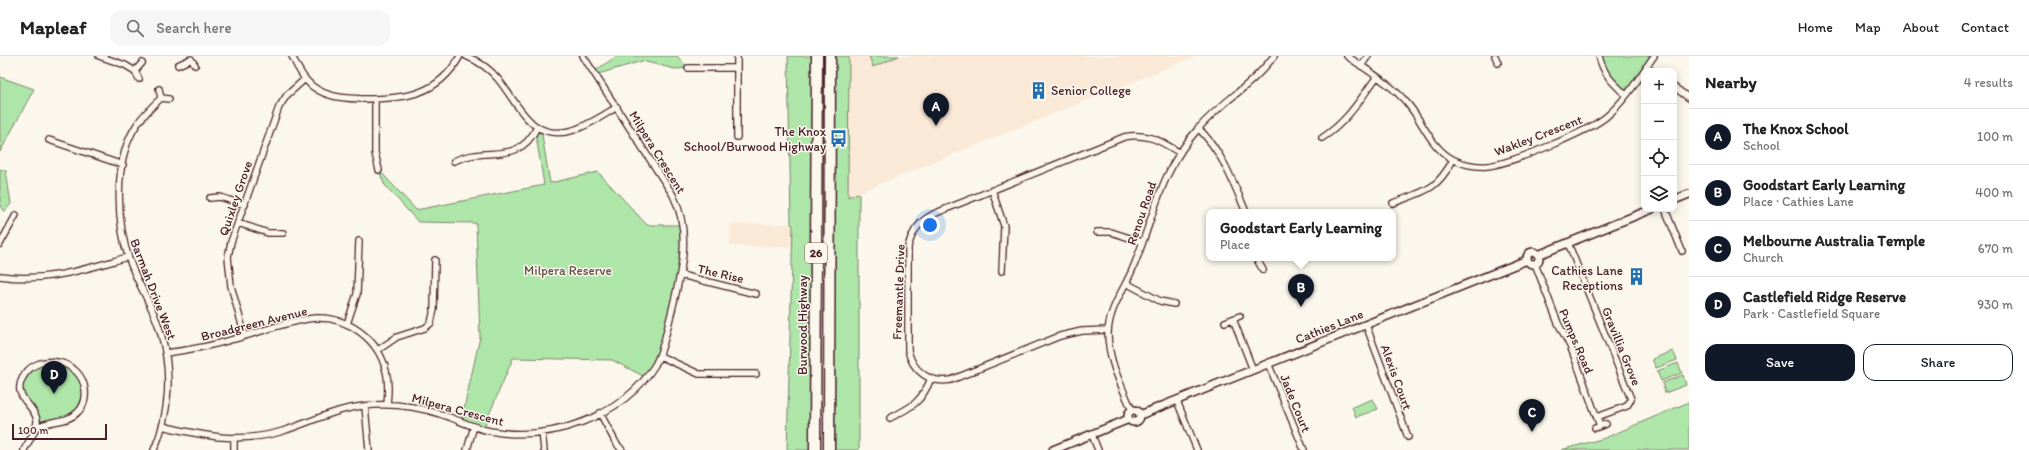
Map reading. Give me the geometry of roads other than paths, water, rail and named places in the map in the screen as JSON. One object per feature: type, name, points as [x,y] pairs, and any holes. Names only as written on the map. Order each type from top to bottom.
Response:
[{"type":"highway","name":"Burwood Highway","points":[[815,450],[817,56]]},
{"type":"highway","name":"Burwood Highway","points":[[829,450],[830,56]]},
{"type":"street","points":[[99,56],[125,65],[135,71],[139,79]]},
{"type":"street","points":[[292,56],[305,79],[316,89],[333,97],[375,99],[402,98],[428,89],[446,75],[460,56]]},
{"type":"street","points":[[466,56],[481,64],[493,73],[524,115],[537,127],[554,132],[571,131],[617,107]]},
{"type":"street","name":"Milpera Crescent","points":[[162,426],[208,437],[234,438],[276,433],[334,411],[387,404],[425,409],[474,426],[500,432],[542,432],[575,424],[600,413],[620,401],[638,386],[660,356],[681,275],[684,240],[678,204],[583,56]]},
{"type":"street","points":[[736,137],[737,56]]},
{"type":"street","name":"Renou Road","points":[[1132,410],[1111,357],[1108,330],[1114,305],[1134,267],[1162,186],[1180,153],[1198,128],[1221,106],[1254,80],[1274,56]]},
{"type":"street","name":"Wakley Crescent","points":[[1347,56],[1402,97],[1432,142],[1443,153],[1453,160],[1480,166],[1507,161],[1596,124],[1614,109],[1626,95],[1654,56]]},
{"type":"street","points":[[1361,66],[1368,56]]},
{"type":"street","points":[[1495,56],[1498,63]]},
{"type":"street","points":[[1599,56],[1604,72],[1609,79],[1626,95]]},
{"type":"street","points":[[178,65],[193,58],[195,65]]},
{"type":"street","points":[[135,71],[142,64]]},
{"type":"street","points":[[688,68],[737,68]]},
{"type":"street","points":[[1322,138],[1341,125],[1376,78]]},
{"type":"street","name":"Quixley Grove","points":[[245,336],[230,286],[228,267],[230,248],[279,107],[287,95],[305,79]]},
{"type":"street","points":[[1677,88],[1689,98]]},
{"type":"street","points":[[158,89],[161,98],[170,100]]},
{"type":"street","name":"Barmah Drive West","points":[[154,450],[162,426],[168,387],[166,353],[157,320],[128,257],[120,212],[120,186],[122,165],[137,124],[161,98]]},
{"type":"street","points":[[375,99],[375,152],[379,170]]},
{"type":"street","points":[[454,161],[468,155],[518,150],[527,144],[537,127]]},
{"type":"street","points":[[1198,128],[1210,139],[1217,150],[1245,209]]},
{"type":"street","name":"Freemantle Drive","points":[[931,378],[916,368],[908,350],[910,241],[918,225],[929,216],[1128,136],[1143,135],[1156,138],[1180,153]]},
{"type":"street","points":[[49,140],[122,165]]},
{"type":"street","points":[[1393,203],[1434,186],[1442,178],[1453,160]]},
{"type":"street","points":[[992,190],[1004,226],[1002,271]]},
{"type":"street","points":[[1677,199],[1689,194]]},
{"type":"street","points":[[210,198],[220,197],[245,205]]},
{"type":"street","points":[[1538,255],[1538,260],[1535,264],[1531,264],[1527,260],[1530,253],[1535,253],[1538,255],[1645,212]]},
{"type":"street","points":[[1666,212],[1682,251]]},
{"type":"street","points":[[0,244],[16,215]]},
{"type":"street","points":[[238,223],[268,233],[283,233]]},
{"type":"street","points":[[1097,232],[1111,232],[1142,242]]},
{"type":"street","points":[[347,324],[357,294],[359,241]]},
{"type":"street","name":"Gravillia Grove","points":[[1568,243],[1631,399],[1627,406],[1597,417]]},
{"type":"street","points":[[0,276],[25,278],[53,277],[128,257]]},
{"type":"street","points":[[378,350],[397,338],[426,328],[431,322],[434,309],[435,260]]},
{"type":"street","name":"Cathies Lane","points":[[1140,415],[1527,260]]},
{"type":"street","points":[[1258,261],[1262,270]]},
{"type":"street","name":"Pumps Road","points":[[1535,264],[1558,323],[1574,355],[1600,426]]},
{"type":"street","name":"The Rise","points":[[681,275],[756,294]]},
{"type":"street","points":[[1126,283],[1160,301],[1174,304]]},
{"type":"street","points":[[1225,322],[1240,316]]},
{"type":"street","name":"Broadgreen Avenue","points":[[166,353],[202,348],[310,319],[330,319],[347,324],[363,333],[378,350],[384,364],[387,378],[387,404]]},
{"type":"street","points":[[1233,319],[1253,370]]},
{"type":"street","name":"Alexis Court","points":[[1366,324],[1408,437]]},
{"type":"street","points":[[890,418],[918,402],[924,394],[931,378],[951,380],[1066,334],[1082,331],[1108,330]]},
{"type":"street","points":[[660,356],[699,374],[756,374]]},
{"type":"street","points":[[24,450],[36,428],[43,423],[69,418],[78,413],[82,407],[86,398],[84,382],[79,373],[71,366],[61,363],[46,363],[32,367],[25,374],[20,386],[21,391],[23,400],[36,418],[36,428]]},
{"type":"street","name":"Jade Court","points":[[1268,363],[1304,450]]},
{"type":"street","points":[[1177,401],[1197,450]]},
{"type":"street","points":[[365,406],[369,450]]},
{"type":"street","points":[[1132,410],[1137,410],[1140,415],[1137,422],[1132,422],[1129,419],[1128,413],[1132,410]]},
{"type":"street","points":[[600,413],[616,443],[622,450]]},
{"type":"street","points":[[1053,450],[1129,419]]},
{"type":"street","points":[[467,450],[474,426]]},
{"type":"street","points":[[542,432],[544,450]]},
{"type":"street","points":[[1092,434],[1098,450]]},
{"type":"street","points":[[234,438],[234,450]]},
{"type":"place","name":"Senior College","points":[[1038,90]]},
{"type":"place","name":"The Knox School","points":[[936,126]]},
{"type":"place","name":"The Knox School/Burwood Highway","points":[[839,138]]},
{"type":"place","name":"Cathies Lane Receptions","points":[[1636,277]]},
{"type":"place","name":"Goodstart Early Learning","points":[[1301,307]]},
{"type":"place","name":"Castlefield Ridge Reserve","points":[[54,394]]},
{"type":"place","name":"Melbourne Australia Temple","points":[[1532,432]]},
{"type":"park label","name":"Milpera Reserve","points":[[568,270]]}]
